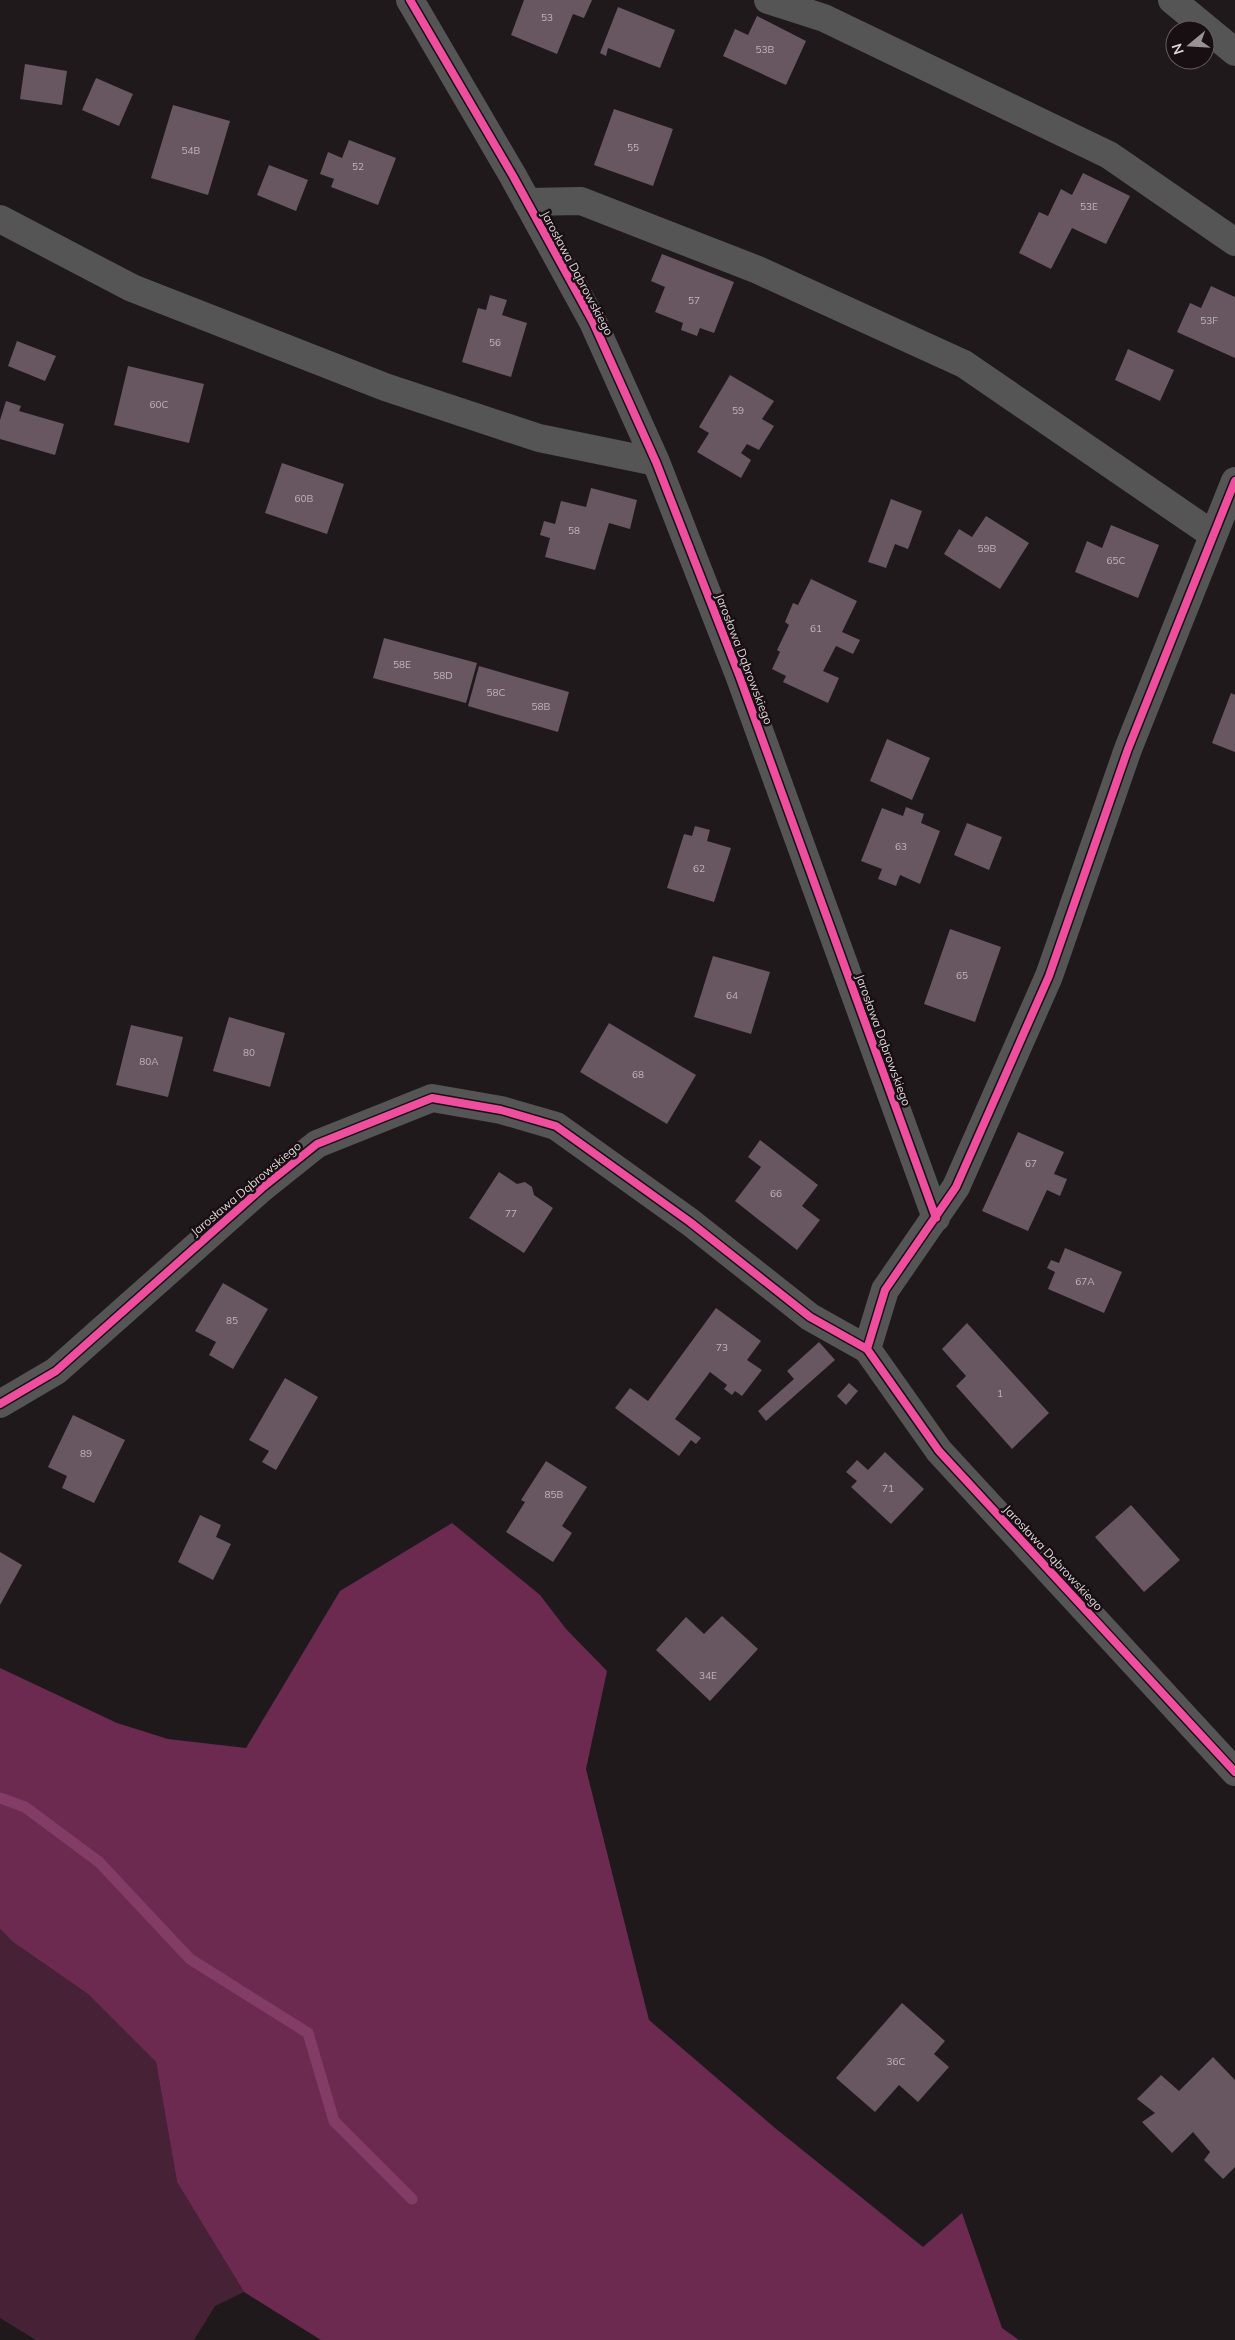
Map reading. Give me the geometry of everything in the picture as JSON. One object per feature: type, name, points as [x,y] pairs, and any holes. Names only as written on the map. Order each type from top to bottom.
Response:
[{"type":"street","name":"Jarosława Dąbrowskiego","points":[[410,0],[527,202],[593,322],[656,462],[739,675],[936,1218]]},
{"type":"street","points":[[768,0],[824,18],[1109,155],[1235,242]]},
{"type":"street","points":[[1172,0],[1235,52]]},
{"type":"street","points":[[527,202],[581,201],[758,270],[964,364],[1212,534]]},
{"type":"street","points":[[0,219],[132,288],[385,387],[539,438],[656,462]]},
{"type":"street","points":[[867,1349],[886,1290],[956,1187],[1049,976],[1128,749],[1212,534],[1235,481]]},
{"type":"street","name":"Jarosława Dąbrowskiego","points":[[0,1404],[56,1371],[262,1188],[317,1144],[432,1098],[501,1110],[556,1126],[690,1222],[810,1317],[867,1349],[939,1451],[1235,1772]]},
{"type":"shaded area","points":[[452,1523],[540,1595],[566,1629],[607,1671],[586,1769],[649,2020],[775,2128],[923,2247],[962,2213],[1002,2328],[1019,2340],[321,2340],[244,2292],[177,2182],[156,2062],[88,1994],[13,1942],[0,1929],[0,1668],[117,1723],[168,1739],[246,1748],[340,1591]]},
{"type":"shaded area","points":[[0,1929],[13,1942],[88,1994],[156,2062],[177,2182],[244,2292],[215,2306],[194,2340],[36,2340],[0,2318]]},
{"type":"building","points":[[524,0],[592,0],[584,18],[573,14],[557,54],[511,35]]},
{"type":"building","points":[[618,7],[675,30],[660,68],[608,48],[606,56],[600,53]]},
{"type":"building","points":[[757,16],[806,41],[786,85],[723,56],[735,29],[748,35]]},
{"type":"building","points":[[25,64],[67,71],[62,105],[20,99]]},
{"type":"building","points":[[96,78],[133,94],[119,126],[82,110]]},
{"type":"building","points":[[173,105],[230,121],[208,195],[151,178]]},
{"type":"building","points":[[614,109],[673,129],[653,186],[594,165]]},
{"type":"building","points":[[349,140],[396,158],[378,205],[331,187],[334,179],[320,174],[328,152],[342,158]]},
{"type":"building","points":[[269,165],[308,180],[296,211],[257,195]]},
{"type":"building","points":[[1083,173],[1130,196],[1106,244],[1072,228],[1051,269],[1019,253],[1039,212],[1048,216],[1061,189],[1072,195]]},
{"type":"building","points":[[662,254],[734,282],[714,333],[700,328],[697,336],[681,330],[683,323],[655,312],[665,287],[651,281]]},
{"type":"building","points":[[1211,286],[1235,297],[1235,358],[1177,332],[1190,303],[1201,308]]},
{"type":"building","points":[[490,295],[507,300],[502,315],[527,323],[511,377],[462,362],[478,308],[486,310]]},
{"type":"building","points":[[17,341],[56,356],[45,381],[8,366]]},
{"type":"building","points":[[1128,349],[1174,370],[1160,401],[1115,380]]},
{"type":"building","points":[[128,366],[204,384],[189,443],[114,425]]},
{"type":"building","points":[[730,375],[774,401],[762,419],[774,426],[759,450],[747,444],[741,453],[751,460],[741,478],[697,452],[709,433],[699,427]]},
{"type":"building","points":[[6,401],[21,406],[19,411],[64,424],[55,455],[0,439],[0,420]]},
{"type":"building","points":[[282,463],[344,484],[327,534],[265,513]]},
{"type":"building","points":[[591,488],[637,500],[630,529],[609,523],[595,570],[545,557],[550,538],[540,535],[544,521],[555,524],[561,501],[586,507]]},
{"type":"building","points":[[891,499],[922,511],[908,549],[895,544],[886,568],[868,562]]},
{"type":"building","points":[[986,516],[1029,543],[1000,589],[944,554],[959,529],[972,537]]},
{"type":"building","points":[[1111,525],[1159,545],[1138,598],[1075,572],[1087,541],[1102,548]]},
{"type":"building","points":[[811,579],[857,601],[842,632],[860,640],[853,654],[836,646],[823,671],[839,678],[828,703],[783,682],[786,676],[772,669],[780,652],[777,650],[789,625],[785,622],[793,603],[798,605]]},
{"type":"building","points":[[384,638],[477,663],[466,703],[373,678]]},
{"type":"building","points":[[479,666],[569,692],[558,732],[468,706]]},
{"type":"building","points":[[1231,693],[1235,695],[1235,752],[1212,743]]},
{"type":"building","points":[[887,739],[930,758],[912,800],[870,781]]},
{"type":"building","points":[[906,807],[924,814],[921,823],[940,831],[920,884],[900,875],[896,886],[878,879],[882,869],[861,861],[882,808],[903,816]]},
{"type":"building","points":[[967,823],[1002,837],[989,870],[954,855]]},
{"type":"building","points":[[695,826],[710,830],[707,841],[731,848],[714,902],[667,888],[684,834],[692,836]]},
{"type":"building","points":[[950,929],[1001,947],[975,1022],[924,1004]]},
{"type":"building","points":[[713,956],[770,972],[751,1034],[694,1017]]},
{"type":"building","points":[[229,1017],[285,1033],[270,1087],[213,1071]]},
{"type":"building","points":[[609,1023],[696,1075],[667,1124],[580,1072]]},
{"type":"building","points":[[131,1025],[183,1037],[168,1097],[116,1085]]},
{"type":"building","points":[[1018,1132],[1064,1152],[1054,1174],[1067,1179],[1060,1196],[1047,1190],[1028,1231],[982,1211]]},
{"type":"building","points":[[760,1140],[818,1185],[802,1206],[820,1220],[797,1250],[735,1201],[761,1167],[748,1157]]},
{"type":"building","points":[[499,1172],[517,1184],[525,1182],[532,1187],[534,1195],[553,1208],[524,1253],[469,1218]]},
{"type":"building","points":[[1065,1248],[1122,1272],[1104,1313],[1048,1289],[1055,1272],[1047,1268],[1051,1260],[1059,1263]]},
{"type":"building","points":[[223,1283],[268,1309],[233,1369],[209,1355],[216,1342],[195,1331]]},
{"type":"building","points":[[716,1308],[761,1341],[747,1360],[762,1370],[742,1396],[735,1391],[732,1395],[724,1389],[727,1385],[710,1372],[675,1419],[701,1438],[696,1444],[691,1440],[679,1456],[615,1408],[630,1388],[648,1401]]},
{"type":"building","points":[[967,1323],[1049,1413],[1012,1449],[956,1386],[966,1376],[942,1349]]},
{"type":"building","points":[[819,1342],[835,1360],[766,1421],[758,1411],[794,1379],[787,1371]]},
{"type":"building","points":[[285,1378],[318,1397],[276,1470],[262,1462],[269,1451],[249,1440]]},
{"type":"building","points":[[849,1383],[858,1391],[846,1405],[837,1396]]},
{"type":"building","points":[[73,1415],[125,1440],[94,1503],[62,1488],[67,1476],[48,1467]]},
{"type":"building","points":[[885,1452],[924,1489],[891,1524],[851,1487],[857,1481],[846,1472],[857,1460],[868,1470]]},
{"type":"building","points":[[546,1461],[587,1487],[562,1526],[572,1533],[553,1562],[506,1532],[525,1502],[521,1500]]},
{"type":"building","points":[[1131,1505],[1180,1560],[1144,1592],[1095,1537]]},
{"type":"building","points":[[200,1515],[221,1525],[216,1537],[231,1544],[213,1580],[178,1562]]},
{"type":"building","points":[[0,1552],[22,1565],[0,1605]]},
{"type":"building","points":[[722,1616],[758,1649],[710,1701],[656,1650],[686,1617],[704,1634]]},
{"type":"building","points":[[902,2003],[945,2041],[934,2054],[949,2067],[918,2102],[899,2085],[875,2112],[836,2078]]},
{"type":"building","points":[[1213,2057],[1235,2080],[1235,2167],[1223,2179],[1204,2160],[1210,2152],[1193,2132],[1172,2153],[1142,2122],[1155,2113],[1137,2099],[1161,2075],[1179,2091]]},
{"type":"waterway","points":[[0,1798],[25,1807],[99,1862],[190,1959],[308,2033],[334,2121],[412,2199]]},
{"type":"cycle path","points":[[410,0],[513,176],[593,322],[656,462],[739,675],[936,1218]]},
{"type":"cycle path","points":[[867,1349],[885,1290],[956,1187],[1049,976],[1128,749],[1235,481]]},
{"type":"cycle path","points":[[0,1404],[56,1371],[262,1188],[317,1144],[432,1098],[501,1110],[556,1126],[690,1222],[810,1317],[867,1349],[939,1451],[1235,1772]]}]
